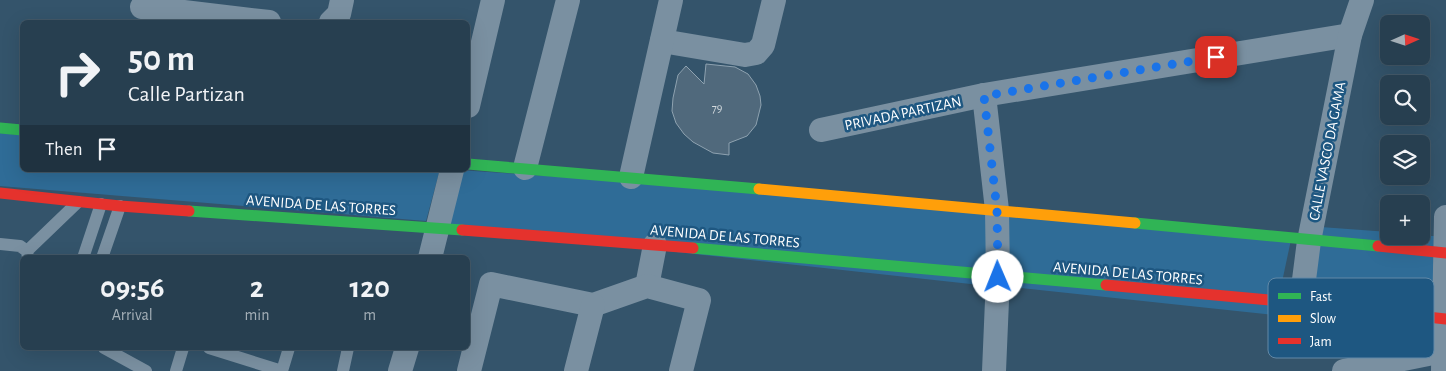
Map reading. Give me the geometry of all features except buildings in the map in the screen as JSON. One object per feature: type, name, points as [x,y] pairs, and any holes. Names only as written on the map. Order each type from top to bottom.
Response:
[{"type":"street","points":[[333,20],[339,14],[342,0]]},
{"type":"street","points":[[470,98],[493,0]]},
{"type":"street","points":[[525,168],[568,0]]},
{"type":"street","points":[[631,177],[671,0]]},
{"type":"street","points":[[662,41],[745,55],[756,53],[763,45],[774,0]]},
{"type":"street","name":"CALLE VASCO DA GAMA","points":[[1305,278],[1309,241],[1350,35],[1362,0]]},
{"type":"street","points":[[141,10],[248,20]]},
{"type":"street","name":"PRIVADA PARTIZAN","points":[[821,130],[984,96],[1350,35]]},
{"type":"street","points":[[984,96],[997,210],[998,277],[994,371]]},
{"type":"street","points":[[0,128],[20,130]]},
{"type":"street","points":[[470,164],[997,210],[1446,253]]},
{"type":"street","points":[[431,255],[452,172]]},
{"type":"street","name":"AVENIDA DE LAS TORRES","points":[[0,193],[120,206],[655,245],[1268,300]]},
{"type":"street","points":[[1344,371],[1443,361],[1446,217]]},
{"type":"street","points":[[647,286],[655,245]]},
{"type":"street","points":[[469,371],[491,284],[592,305],[647,286],[699,300],[681,371]]},
{"type":"street","points":[[576,371],[592,305]]},
{"type":"street","points":[[400,371],[405,350]]},
{"type":"lane","points":[[0,244],[20,246],[28,254],[78,202]]},
{"type":"lane","points":[[84,255],[101,204]]},
{"type":"lane","points":[[103,255],[120,206]]},
{"type":"lane","points":[[108,350],[146,371]]},
{"type":"lane","points":[[176,371],[182,350]]},
{"type":"lane","points":[[223,350],[237,352],[282,371],[288,350]]},
{"type":"lane","points":[[342,371],[347,350]]},
{"type":"shaded area","points":[[0,133],[20,135],[20,172],[439,173],[426,221],[0,186]]},
{"type":"shaded area","points":[[470,171],[989,206],[989,286],[446,227],[459,172]]},
{"type":"shaded area","points":[[1002,207],[1292,235],[1283,278],[1268,278],[1268,314],[1003,286]]},
{"type":"shaded area","points":[[1307,226],[1380,231],[1380,245],[1430,245],[1430,236],[1434,236],[1434,278],[1297,278]]},
{"type":"traffic: fast","points":[[0,128],[20,130]]},
{"type":"traffic: fast","points":[[470,164],[759,189]]},
{"type":"traffic: fast","points":[[189,211],[462,230]]},
{"type":"traffic: fast","points":[[1135,223],[1378,246]]},
{"type":"traffic: fast","points":[[693,248],[1106,285]]},
{"type":"traffic: slow","points":[[759,189],[1135,223]]},
{"type":"traffic: jam","points":[[0,193],[120,206],[189,211]]},
{"type":"traffic: jam","points":[[462,230],[693,248]]},
{"type":"traffic: jam","points":[[1378,246],[1446,253]]},
{"type":"traffic: jam","points":[[1106,285],[1268,300]]},
{"type":"traffic: jam","points":[[1434,318],[1446,319]]},
{"type":"route","points":[[998,277],[997,210],[984,96],[1216,57]]}]
